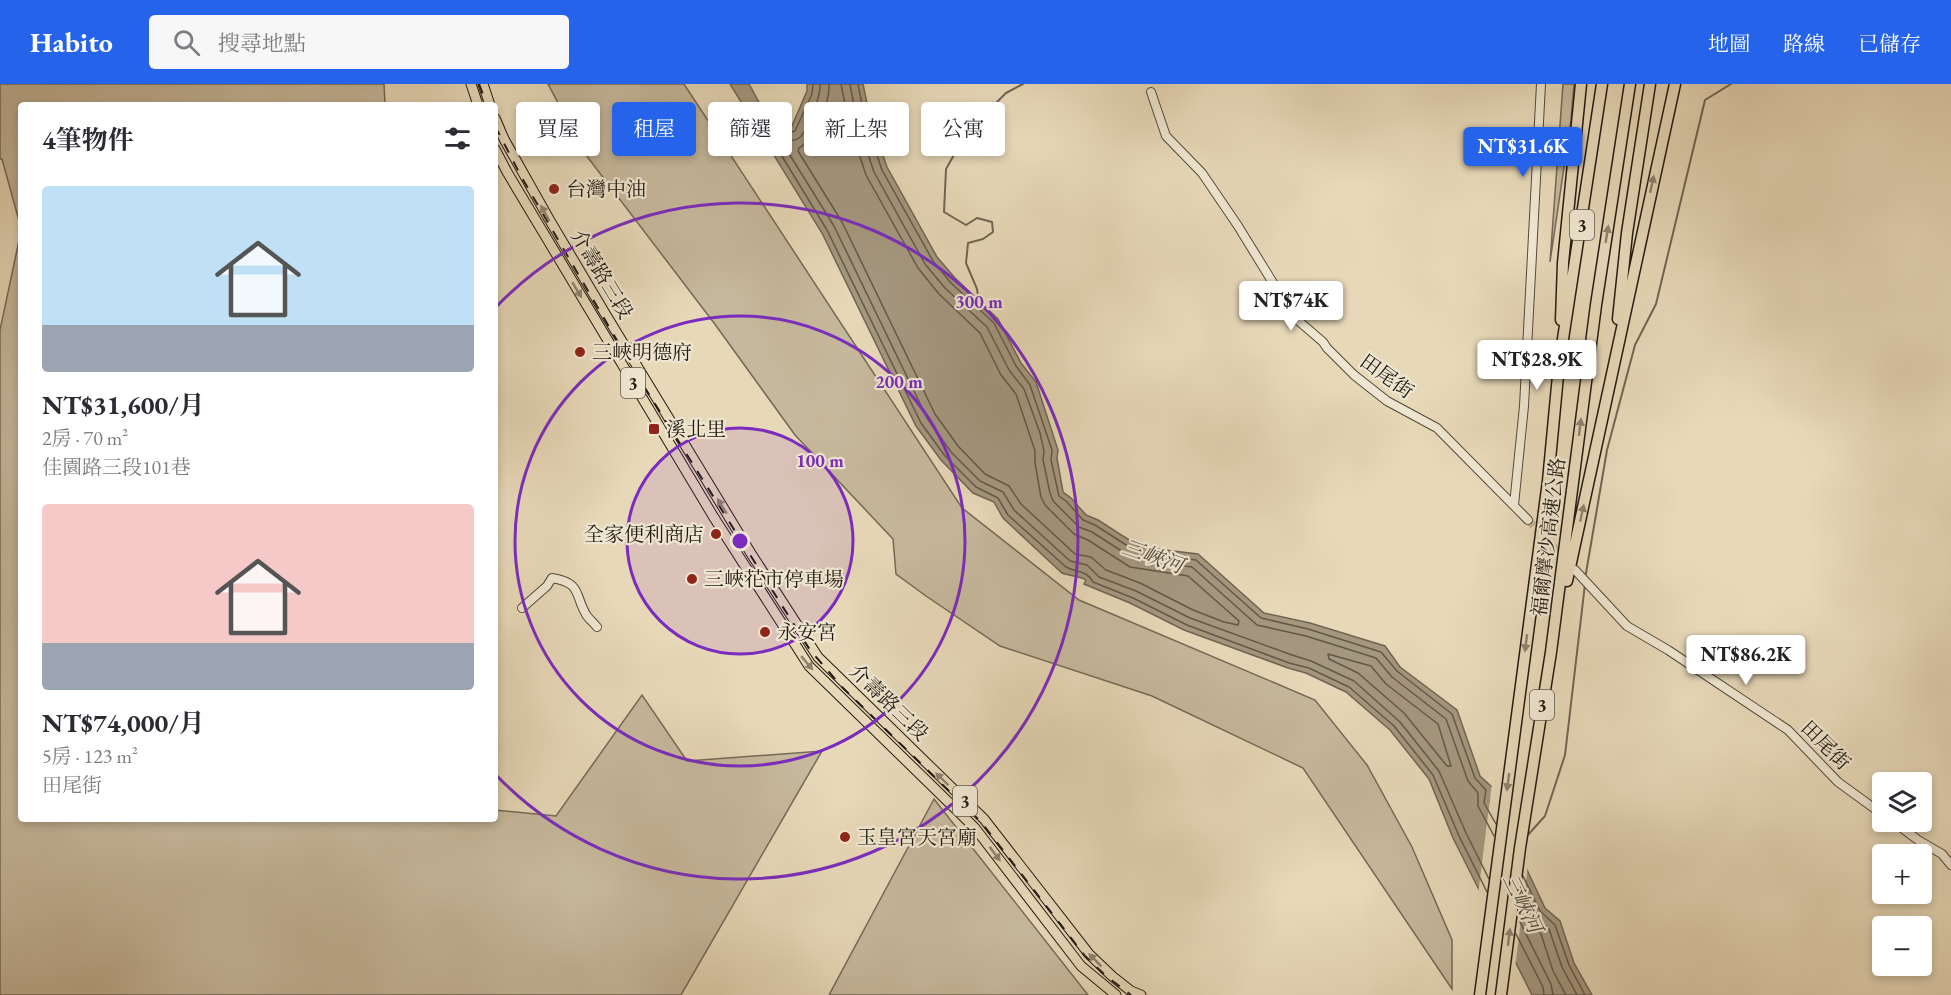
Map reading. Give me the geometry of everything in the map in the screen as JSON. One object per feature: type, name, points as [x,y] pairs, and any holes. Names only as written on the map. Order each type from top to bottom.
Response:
[{"type":"highway","points":[[1559,365],[1563,263],[1581,84]]},
{"type":"highway","name":"福爾摩沙高速公路","points":[[1480,995],[1548,481],[1559,365],[1602,84]]},
{"type":"highway","name":"福爾摩沙高速公路","points":[[1501,995],[1551,652],[1596,305],[1630,84]]},
{"type":"highway","points":[[1610,385],[1627,233],[1650,84]]},
{"type":"highway","points":[[1551,652],[1675,84]]},
{"type":"main road","points":[[471,84],[477,102]]},
{"type":"main road","points":[[483,84],[489,102]]},
{"type":"main road","name":"介壽路三段","points":[[498,125],[600,306],[752,555],[818,657],[984,819],[1089,954],[1126,988],[1141,995]]},
{"type":"main road","name":"介壽路三段","points":[[498,155],[713,516],[808,666],[975,828],[1081,966],[1116,995]]},
{"type":"street","points":[[1514,505],[1524,406],[1541,84]]},
{"type":"street","name":"田尾街","points":[[1151,92],[1166,136],[1202,173],[1294,316],[1354,375],[1387,401],[1437,428],[1528,520]]},
{"type":"street","name":"田尾街","points":[[1575,570],[1627,626],[1668,650],[1788,730],[1838,782],[1872,807]]},
{"type":"street","points":[[522,608],[547,586],[552,578],[561,580],[576,588],[587,615],[597,627]]},
{"type":"street","points":[[1907,832],[1942,854],[1951,865]]},
{"type":"shaded area","points":[[0,84],[384,84],[385,102],[18,102],[18,217],[2,159],[0,159]]},
{"type":"shaded area","points":[[548,84],[684,84],[696,102],[612,102],[612,156],[696,156],[696,102],[708,121],[708,156],[731,156],[962,508],[1079,600],[1315,700],[1367,765],[1412,847],[1452,940],[1452,989],[1303,768],[1152,696],[1000,646],[896,574],[893,539],[795,435],[714,323],[587,156],[600,156],[600,102],[558,102]]},
{"type":"shaded area","points":[[1563,84],[1574,84],[1571,120],[1550,262]]},
{"type":"shaded area","points":[[18,245],[18,822],[498,822],[498,810],[556,816],[642,695],[687,761],[822,751],[681,995],[0,995],[0,330]]},
{"type":"shaded area","points":[[934,799],[1088,995],[829,995]]},
{"type":"water","points":[[730,84],[749,84],[759,102],[741,102]]},
{"type":"water","name":"三峽河","points":[[807,84],[863,84],[867,102],[804,102],[804,156],[883,156],[887,167],[937,257],[955,278],[998,319],[1021,363],[1036,382],[1058,450],[1057,458],[1063,492],[1086,515],[1098,520],[1140,547],[1198,554],[1264,613],[1310,623],[1385,646],[1400,667],[1457,710],[1480,776],[1494,789],[1490,801],[1519,853],[1545,908],[1560,921],[1574,963],[1592,995],[1532,995],[1453,838],[1429,779],[1390,730],[1346,692],[1306,673],[1184,630],[1130,603],[1084,584],[1086,580],[1084,579],[1062,573],[1003,518],[994,502],[973,493],[941,460],[916,426],[822,233],[774,156],[792,156],[792,126],[807,91]]},
{"type":"pier","points":[[1492,783],[1497,789],[1493,800],[1528,865],[1515,968],[1478,895]]},
{"type":"waterway","points":[[979,303],[977,289],[966,263],[968,243],[983,239],[993,232],[992,222],[977,218],[966,225],[944,212],[946,169],[967,132],[1006,93],[1023,84]]},
{"type":"waterway","points":[[1585,579],[1607,450],[1635,345],[1656,304],[1705,100],[1731,84]]},
{"type":"waterway","points":[[1526,837],[1545,816],[1565,755],[1585,584]]},
{"type":"tunnel","points":[[1528,520],[1564,558]]},
{"type":"railway","points":[[479,84],[486,102]]},
{"type":"railway","points":[[498,132],[522,178],[643,385],[810,650],[842,687],[981,822],[1085,956],[1131,995]]},
{"type":"place","name":"台灣中油","points":[[554,189]]},
{"type":"place","name":"三峽明德府","points":[[580,352]]},
{"type":"place","name":"溪北里","points":[[654,429]]},
{"type":"place","name":"全家便利商店","points":[[716,534]]},
{"type":"place","name":"三峽花市停車場","points":[[692,579]]},
{"type":"place","name":"永安宮","points":[[765,632]]},
{"type":"place","name":"玉皇宮天宮廟","points":[[845,837]]}]
